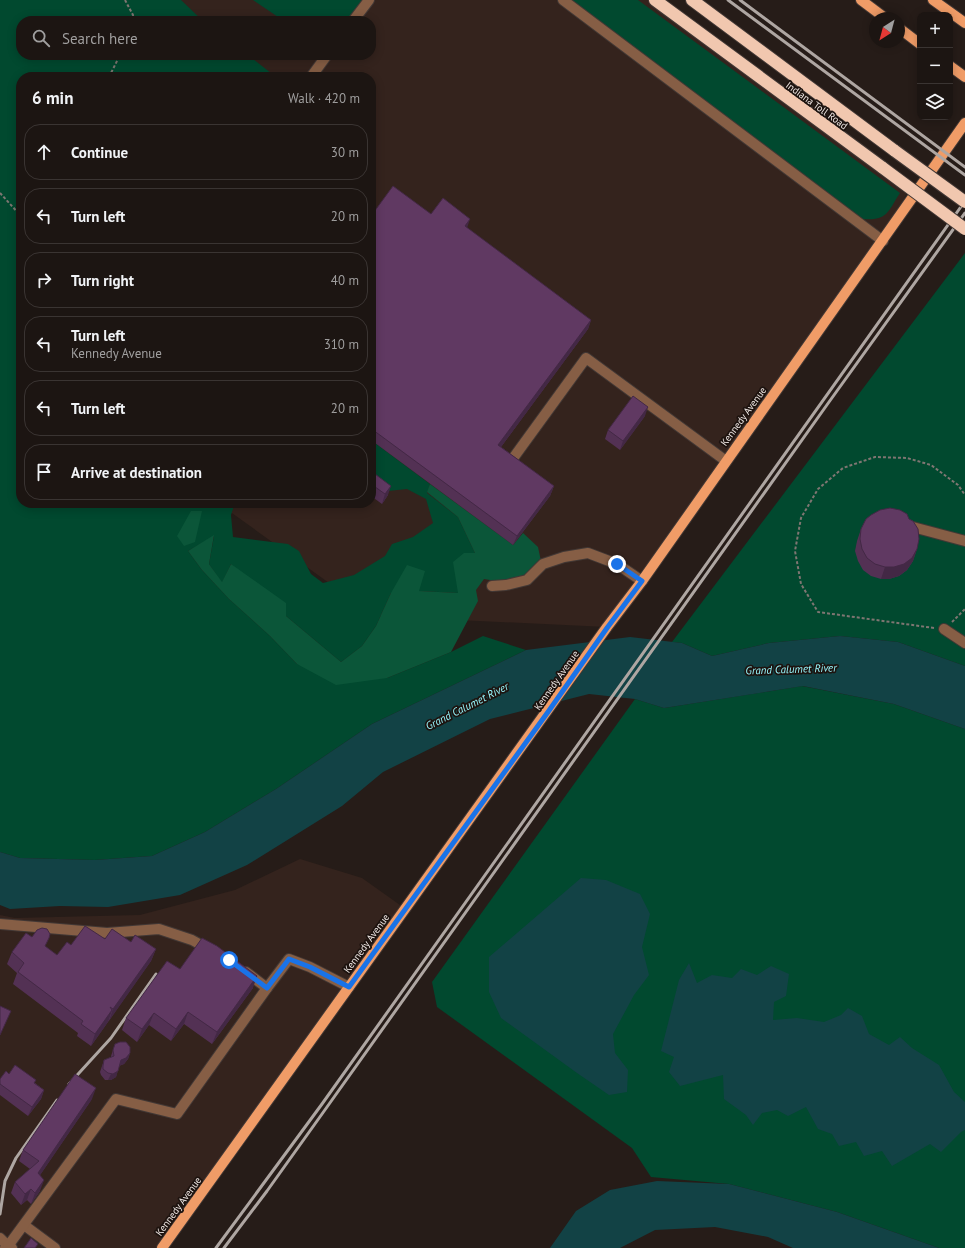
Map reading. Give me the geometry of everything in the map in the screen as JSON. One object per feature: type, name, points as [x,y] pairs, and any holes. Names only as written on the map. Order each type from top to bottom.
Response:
[{"type":"highway","name":"Indiana Toll Road","points":[[655,0],[965,229]]},
{"type":"highway","name":"Indiana Toll Road","points":[[692,0],[965,202]]},
{"type":"main road","points":[[861,0],[877,12]]},
{"type":"main road","points":[[933,0],[965,23]]},
{"type":"main road","points":[[905,33],[917,42]]},
{"type":"main road","points":[[953,68],[965,77]]},
{"type":"main road","name":"Kennedy Avenue","points":[[162,1248],[642,581],[965,123]]},
{"type":"lane","points":[[357,16],[369,0]]},
{"type":"lane","points":[[563,0],[883,241]]},
{"type":"lane","points":[[314,72],[323,60]]},
{"type":"lane","points":[[514,457],[586,358],[726,461]]},
{"type":"lane","points":[[909,526],[965,540]]},
{"type":"lane","points":[[492,586],[506,585],[527,580],[543,564],[564,557],[588,553],[617,564],[642,581]]},
{"type":"lane","points":[[944,629],[965,643]]},
{"type":"lane","points":[[0,924],[107,932],[158,929],[192,940],[217,954]]},
{"type":"lane","points":[[0,1238],[8,1247],[116,1100],[177,1114],[289,959],[310,967],[349,987]]},
{"type":"lane","points":[[236,965],[267,988]]},
{"type":"lane","points":[[24,1225],[55,1248]]},
{"type":"path","points":[[125,0],[133,16]]},
{"type":"path","points":[[112,72],[118,60]]},
{"type":"path","points":[[0,193],[16,211]]},
{"type":"path","points":[[965,495],[958,485],[931,465],[908,458],[875,457],[843,468],[818,489],[801,518],[795,551],[801,584],[818,612],[944,629],[965,609]]},
{"type":"shaded area","points":[[80,0],[257,0],[281,16],[68,16]]},
{"type":"shaded area","points":[[346,0],[655,0],[908,191],[883,241],[607,627],[375,616],[225,508],[376,508],[376,72],[27,72],[36,60],[376,60],[376,16],[334,16]]},
{"type":"shaded area","points":[[300,859],[362,878],[407,910],[163,1248],[0,1248],[0,915],[15,918],[140,915],[235,890]]},
{"type":"green space","points":[[0,0],[181,0],[198,16],[16,16],[16,60],[254,60],[270,72],[16,72],[16,508],[233,508],[231,515],[233,537],[288,544],[299,551],[311,574],[323,583],[354,575],[385,556],[392,544],[413,537],[433,523],[426,499],[407,489],[388,491],[376,481],[376,444],[430,484],[427,493],[458,517],[475,553],[458,593],[419,591],[391,593],[376,626],[362,646],[341,662],[286,616],[231,564],[222,583],[209,564],[214,536],[188,551],[202,570],[229,599],[270,636],[297,664],[387,678],[451,652],[483,636],[526,650],[372,724],[276,789],[205,832],[152,856],[95,860],[20,858],[0,852]]},
{"type":"green space","points":[[253,0],[362,0],[351,16],[277,16]]},
{"type":"green space","points":[[568,0],[638,0],[900,193],[890,210],[878,218],[863,219]]},
{"type":"green space","points":[[965,253],[965,666],[898,642],[840,636],[769,643],[712,656],[682,643],[672,642]]},
{"type":"green space","points":[[430,484],[513,545],[523,533],[538,547],[542,566],[530,578],[508,583],[484,579],[476,590],[478,601],[451,652],[387,678],[336,685],[297,664],[270,636],[229,599],[202,570],[188,551],[214,535],[209,564],[222,582],[231,564],[286,603],[286,616],[341,662],[362,646],[376,626],[391,593],[407,565],[425,571],[419,591],[458,593],[453,562],[464,553],[475,553],[458,517],[427,492]]},
{"type":"green space","points":[[191,511],[202,511],[195,542],[184,546],[177,536]]},
{"type":"green space","points":[[802,686],[894,704],[965,729],[965,1248],[939,1248],[837,1212],[729,1184],[651,1177],[632,1148],[437,1007],[432,982],[635,699],[664,708]]},
{"type":"water","name":"Grand Calumet River","points":[[840,636],[898,642],[965,666],[965,729],[894,704],[803,686],[664,708],[635,699],[589,694],[490,719],[383,772],[342,806],[247,865],[180,895],[108,907],[60,906],[10,909],[0,905],[0,852],[20,858],[95,860],[152,856],[205,832],[276,789],[372,724],[526,650],[630,637],[682,643],[712,656],[769,643]]},
{"type":"water","points":[[581,878],[606,880],[640,894],[650,914],[642,947],[649,975],[634,995],[613,1034],[615,1053],[628,1070],[627,1092],[609,1095],[501,1018],[489,992],[489,957]]},
{"type":"water","points":[[689,963],[697,983],[712,975],[732,978],[741,969],[757,975],[771,966],[789,974],[786,996],[774,1002],[773,1020],[797,1018],[824,1022],[841,1015],[848,1008],[862,1016],[869,1034],[889,1045],[900,1037],[912,1048],[939,1065],[954,1092],[965,1102],[965,1130],[961,1132],[941,1152],[930,1144],[892,1166],[882,1151],[864,1156],[856,1142],[839,1146],[832,1134],[818,1129],[806,1107],[788,1116],[777,1110],[762,1113],[753,1125],[746,1115],[724,1099],[723,1075],[680,1086],[669,1072],[674,1057],[661,1051],[679,980]]},
{"type":"water","points":[[657,1181],[729,1184],[837,1212],[939,1248],[793,1248],[768,1237],[715,1227],[655,1230],[620,1248],[550,1248],[576,1211],[610,1190]]},
{"type":"building","points":[[393,186],[431,214],[443,198],[470,219],[465,226],[591,320],[498,445],[554,486],[517,536],[376,432],[376,209]]},
{"type":"building","points":[[633,396],[648,407],[623,441],[608,430]]},
{"type":"building","points":[[376,475],[391,486],[385,494],[376,488]]},
{"type":"building","points":[[890,508],[900,510],[907,514],[909,519],[913,521],[918,529],[919,539],[917,549],[912,558],[904,564],[894,567],[885,567],[875,564],[867,558],[862,549],[860,539],[861,529],[866,519],[880,510]]},
{"type":"building","points":[[85,926],[105,939],[112,929],[131,942],[135,935],[156,949],[113,1009],[110,1007],[112,1010],[95,1034],[81,1024],[83,1021],[18,972],[24,963],[12,952],[26,933],[32,937],[37,930],[42,928],[47,929],[50,934],[45,946],[57,955],[67,942],[71,945]]},
{"type":"building","points":[[202,938],[217,946],[257,976],[217,1032],[188,1012],[176,1029],[154,1013],[142,1029],[126,1018],[167,961],[180,969]]},
{"type":"building","points":[[0,1006],[11,1011],[0,1035]]},
{"type":"building","points":[[126,1042],[130,1047],[130,1053],[126,1058],[121,1060],[118,1071],[113,1074],[108,1073],[103,1069],[104,1060],[114,1056],[113,1050],[115,1044]]},
{"type":"building","points":[[15,1065],[36,1080],[34,1083],[44,1090],[32,1107],[0,1084],[0,1079],[6,1071],[9,1074]]},
{"type":"building","points":[[75,1074],[96,1088],[38,1173],[44,1180],[35,1193],[31,1189],[25,1194],[15,1182],[39,1161],[23,1150]]},
{"type":"building","points":[[31,1238],[38,1244],[35,1248],[24,1248]]},
{"type":"railway","points":[[728,0],[965,175]]},
{"type":"railway","points":[[740,0],[965,167]]},
{"type":"railway","points":[[216,1248],[322,1104],[965,201]]},
{"type":"railway","points":[[224,1248],[267,1191],[965,213]]},
{"type":"railway","points":[[69,1084],[111,1038],[156,974]]},
{"type":"railway","points":[[0,1214],[5,1181],[16,1158],[57,1100]]},
{"type":"route","points":[[229,960],[267,988],[289,959],[310,967],[349,987],[642,581],[617,564]]}]
